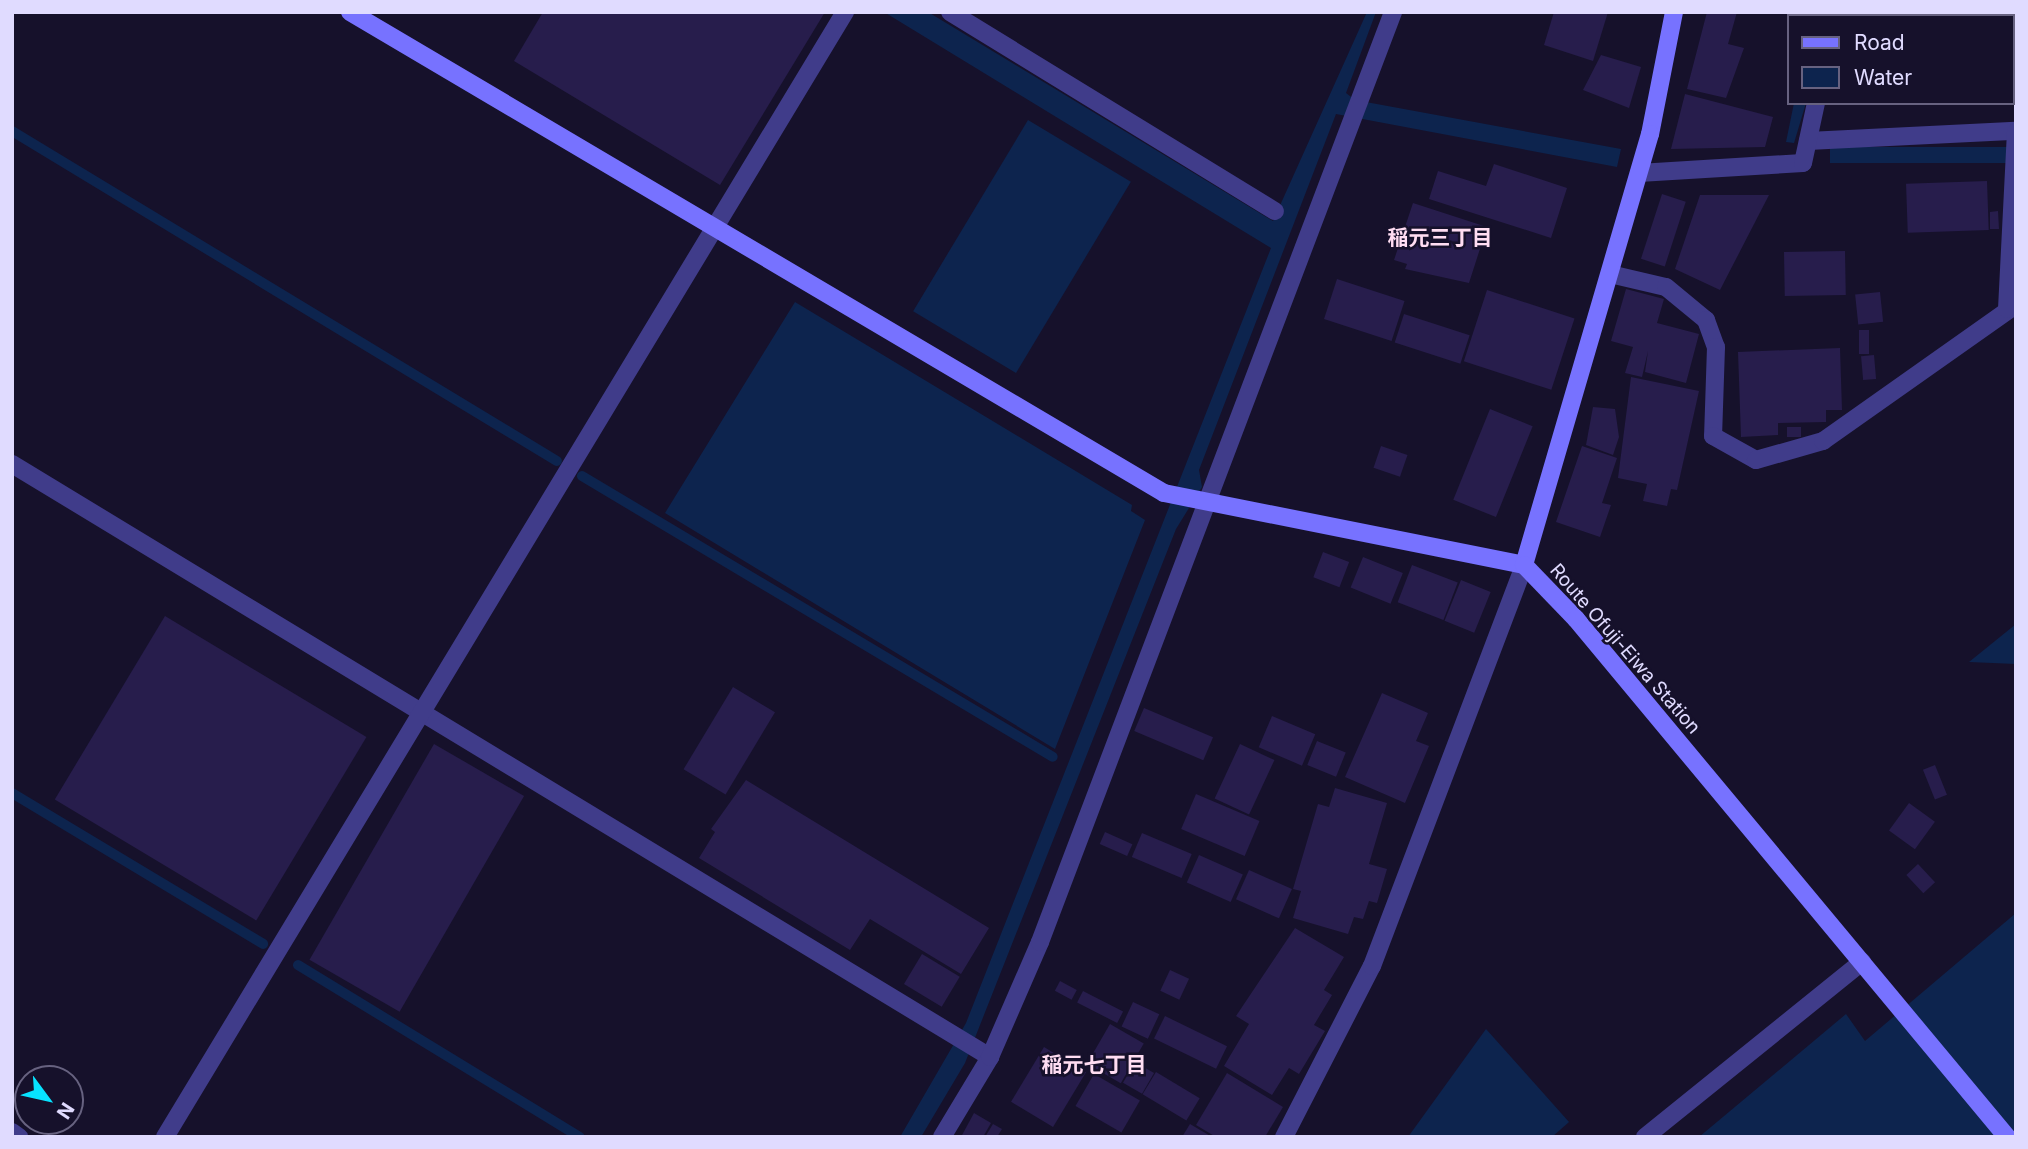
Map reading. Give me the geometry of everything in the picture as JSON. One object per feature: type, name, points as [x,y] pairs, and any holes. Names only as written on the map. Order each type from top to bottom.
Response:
[{"type":"main road","points":[[349,12],[714,230],[1164,493],[1204,504],[1524,565]]},
{"type":"main road","name":"Route Ofuji-Eiwa Station","points":[[1674,12],[1639,173],[1524,565],[1576,619],[2007,1137]]},
{"type":"street","points":[[165,1137],[425,713],[845,12]]},
{"type":"street","points":[[950,12],[1275,211]]},
{"type":"street","points":[[942,1137],[985,1054],[1353,128],[1394,12]]},
{"type":"street","points":[[1639,173],[1803,163],[1816,105]]},
{"type":"street","points":[[1610,274],[1666,288],[1706,320],[1716,348],[1713,436],[1756,460],[1823,441],[2011,307],[2012,169],[2015,134],[1808,141]]},
{"type":"street","points":[[12,464],[985,1054]]},
{"type":"street","points":[[1284,1137],[1372,966],[1524,565]]},
{"type":"street","points":[[1645,1137],[1862,962]]},
{"type":"street","points":[[12,1132],[19,1137]]},
{"type":"water","points":[[884,12],[928,12],[1273,221],[1367,12],[1376,12],[1346,93],[1355,100],[1621,149],[1617,167],[1336,114],[1199,470],[1202,487],[1176,529],[965,1063],[921,1137],[900,1137],[966,1023],[1271,248]]},
{"type":"water","points":[[1794,105],[1805,105],[1794,143],[1786,142]]},
{"type":"water","points":[[1028,120],[1131,182],[1016,373],[913,311]]},
{"type":"water","points":[[1830,147],[2016,147],[2016,163],[1830,163]]},
{"type":"water","points":[[795,302],[1132,505],[1131,511],[1145,520],[1055,749],[665,513]]},
{"type":"water","points":[[2016,624],[2016,664],[1969,662]]},
{"type":"water","points":[[2016,913],[2016,1137],[1699,1137],[1846,1014],[1865,1041]]},
{"type":"water","points":[[1486,1029],[1569,1122],[1552,1137],[1408,1137]]},
{"type":"building","points":[[543,12],[825,12],[720,185],[514,61]]},
{"type":"building","points":[[1554,12],[1608,12],[1593,61],[1544,45]]},
{"type":"building","points":[[1707,12],[1737,12],[1728,44],[1744,48],[1726,98],[1687,89]]},
{"type":"building","points":[[1601,55],[1641,67],[1629,108],[1583,90]]},
{"type":"building","points":[[1685,94],[1773,117],[1765,147],[1671,149]]},
{"type":"building","points":[[1494,164],[1567,188],[1551,238],[1429,199],[1438,171],[1486,186]]},
{"type":"building","points":[[1987,181],[1989,230],[1908,233],[1906,184]]},
{"type":"building","points":[[1662,194],[1686,202],[1665,266],[1641,259]]},
{"type":"building","points":[[1700,195],[1769,195],[1720,290],[1675,269]]},
{"type":"building","points":[[1413,203],[1487,227],[1469,283],[1405,269],[1407,264],[1394,260]]},
{"type":"building","points":[[1998,211],[1999,229],[1990,229],[1990,212]]},
{"type":"building","points":[[1845,251],[1846,295],[1785,296],[1784,252]]},
{"type":"building","points":[[1337,279],[1405,301],[1392,341],[1324,319]]},
{"type":"building","points":[[1626,289],[1664,299],[1657,323],[1699,334],[1686,383],[1645,372],[1648,351],[1642,377],[1625,373],[1633,347],[1611,341]]},
{"type":"building","points":[[1487,290],[1574,318],[1551,390],[1464,361]]},
{"type":"building","points":[[1880,292],[1883,322],[1858,324],[1855,295]]},
{"type":"building","points":[[1404,314],[1470,335],[1460,364],[1395,343]]},
{"type":"building","points":[[1859,330],[1869,330],[1869,354],[1859,354]]},
{"type":"building","points":[[1840,348],[1842,410],[1826,410],[1826,422],[1778,423],[1778,435],[1741,437],[1738,352]]},
{"type":"building","points":[[1874,355],[1876,379],[1863,380],[1861,356]]},
{"type":"building","points":[[1631,377],[1699,391],[1677,490],[1671,489],[1667,506],[1643,501],[1647,484],[1618,478]]},
{"type":"building","points":[[1593,407],[1615,409],[1619,437],[1613,455],[1586,445]]},
{"type":"building","points":[[1490,409],[1533,426],[1496,517],[1453,500]]},
{"type":"building","points":[[1787,427],[1801,427],[1801,437],[1787,437]]},
{"type":"building","points":[[1381,446],[1407,455],[1400,477],[1374,468]]},
{"type":"building","points":[[1582,446],[1617,458],[1602,503],[1611,505],[1600,537],[1556,522]]},
{"type":"building","points":[[1323,552],[1349,562],[1339,587],[1313,577]]},
{"type":"building","points":[[1363,557],[1403,573],[1391,604],[1351,588]]},
{"type":"building","points":[[1412,565],[1458,583],[1443,620],[1398,602]]},
{"type":"building","points":[[1461,580],[1491,592],[1474,633],[1445,621]]},
{"type":"building","points":[[165,616],[366,737],[256,920],[55,799]]},
{"type":"building","points":[[733,687],[775,712],[726,795],[684,769]]},
{"type":"building","points":[[1382,693],[1428,713],[1416,741],[1429,746],[1405,803],[1345,777]]},
{"type":"building","points":[[1144,708],[1213,737],[1203,760],[1134,731]]},
{"type":"building","points":[[1272,716],[1315,734],[1302,766],[1259,747]]},
{"type":"building","points":[[1317,741],[1346,753],[1336,777],[1307,765]]},
{"type":"building","points":[[434,744],[524,796],[400,1012],[310,960]]},
{"type":"building","points":[[1240,744],[1274,760],[1249,814],[1215,798]]},
{"type":"building","points":[[1935,765],[1947,795],[1935,800],[1923,770]]},
{"type":"building","points":[[746,780],[989,928],[961,974],[870,919],[850,950],[699,858],[715,832],[711,829]]},
{"type":"building","points":[[1335,788],[1387,803],[1369,864],[1387,869],[1377,903],[1369,901],[1363,919],[1354,917],[1348,934],[1293,918],[1301,891],[1293,889],[1318,804],[1329,807]]},
{"type":"building","points":[[1196,794],[1260,821],[1245,856],[1181,829]]},
{"type":"building","points":[[1909,803],[1935,822],[1915,849],[1889,831]]},
{"type":"building","points":[[1105,832],[1132,844],[1127,856],[1100,844]]},
{"type":"building","points":[[1142,833],[1192,854],[1182,878],[1132,857]]},
{"type":"building","points":[[1199,855],[1243,875],[1231,902],[1187,882]]},
{"type":"building","points":[[1918,864],[1935,882],[1923,893],[1906,875]]},
{"type":"building","points":[[1249,870],[1292,889],[1279,918],[1236,899]]},
{"type":"building","points":[[1295,928],[1344,957],[1324,990],[1332,995],[1314,1025],[1325,1031],[1299,1074],[1289,1068],[1272,1095],[1224,1066],[1249,1024],[1236,1016]]},
{"type":"building","points":[[922,954],[960,977],[942,1007],[904,984]]},
{"type":"building","points":[[1170,970],[1189,979],[1179,1000],[1160,991]]},
{"type":"building","points":[[1060,981],[1077,990],[1072,1000],[1055,991]]},
{"type":"building","points":[[1083,991],[1123,1011],[1117,1023],[1077,1003]]},
{"type":"building","points":[[1133,1002],[1159,1014],[1148,1039],[1122,1026]]},
{"type":"building","points":[[1165,1016],[1227,1046],[1216,1069],[1154,1038]]},
{"type":"building","points":[[1110,1024],[1144,1044],[1121,1083],[1087,1064]]},
{"type":"building","points":[[1044,1047],[1086,1072],[1053,1127],[1011,1102]]},
{"type":"building","points":[[1135,1062],[1154,1073],[1142,1094],[1123,1083]]},
{"type":"building","points":[[1156,1072],[1200,1098],[1186,1121],[1143,1094]]},
{"type":"building","points":[[1227,1073],[1283,1107],[1265,1137],[1216,1137],[1196,1125]]},
{"type":"building","points":[[1094,1074],[1140,1100],[1121,1133],[1076,1106]]},
{"type":"building","points":[[974,1113],[991,1123],[983,1137],[961,1137]]},
{"type":"building","points":[[993,1124],[1002,1129],[997,1137],[985,1137]]},
{"type":"building","points":[[1190,1124],[1212,1137],[1182,1137]]},
{"type":"waterway","points":[[12,131],[557,461]]},
{"type":"waterway","points":[[582,476],[1053,757]]},
{"type":"waterway","points":[[12,793],[263,944]]},
{"type":"waterway","points":[[298,965],[580,1137]]},
{"type":"district","name":"稲元三丁目","points":[[1440,238]]},
{"type":"district","name":"稲元七丁目","points":[[1094,1065]]}]
